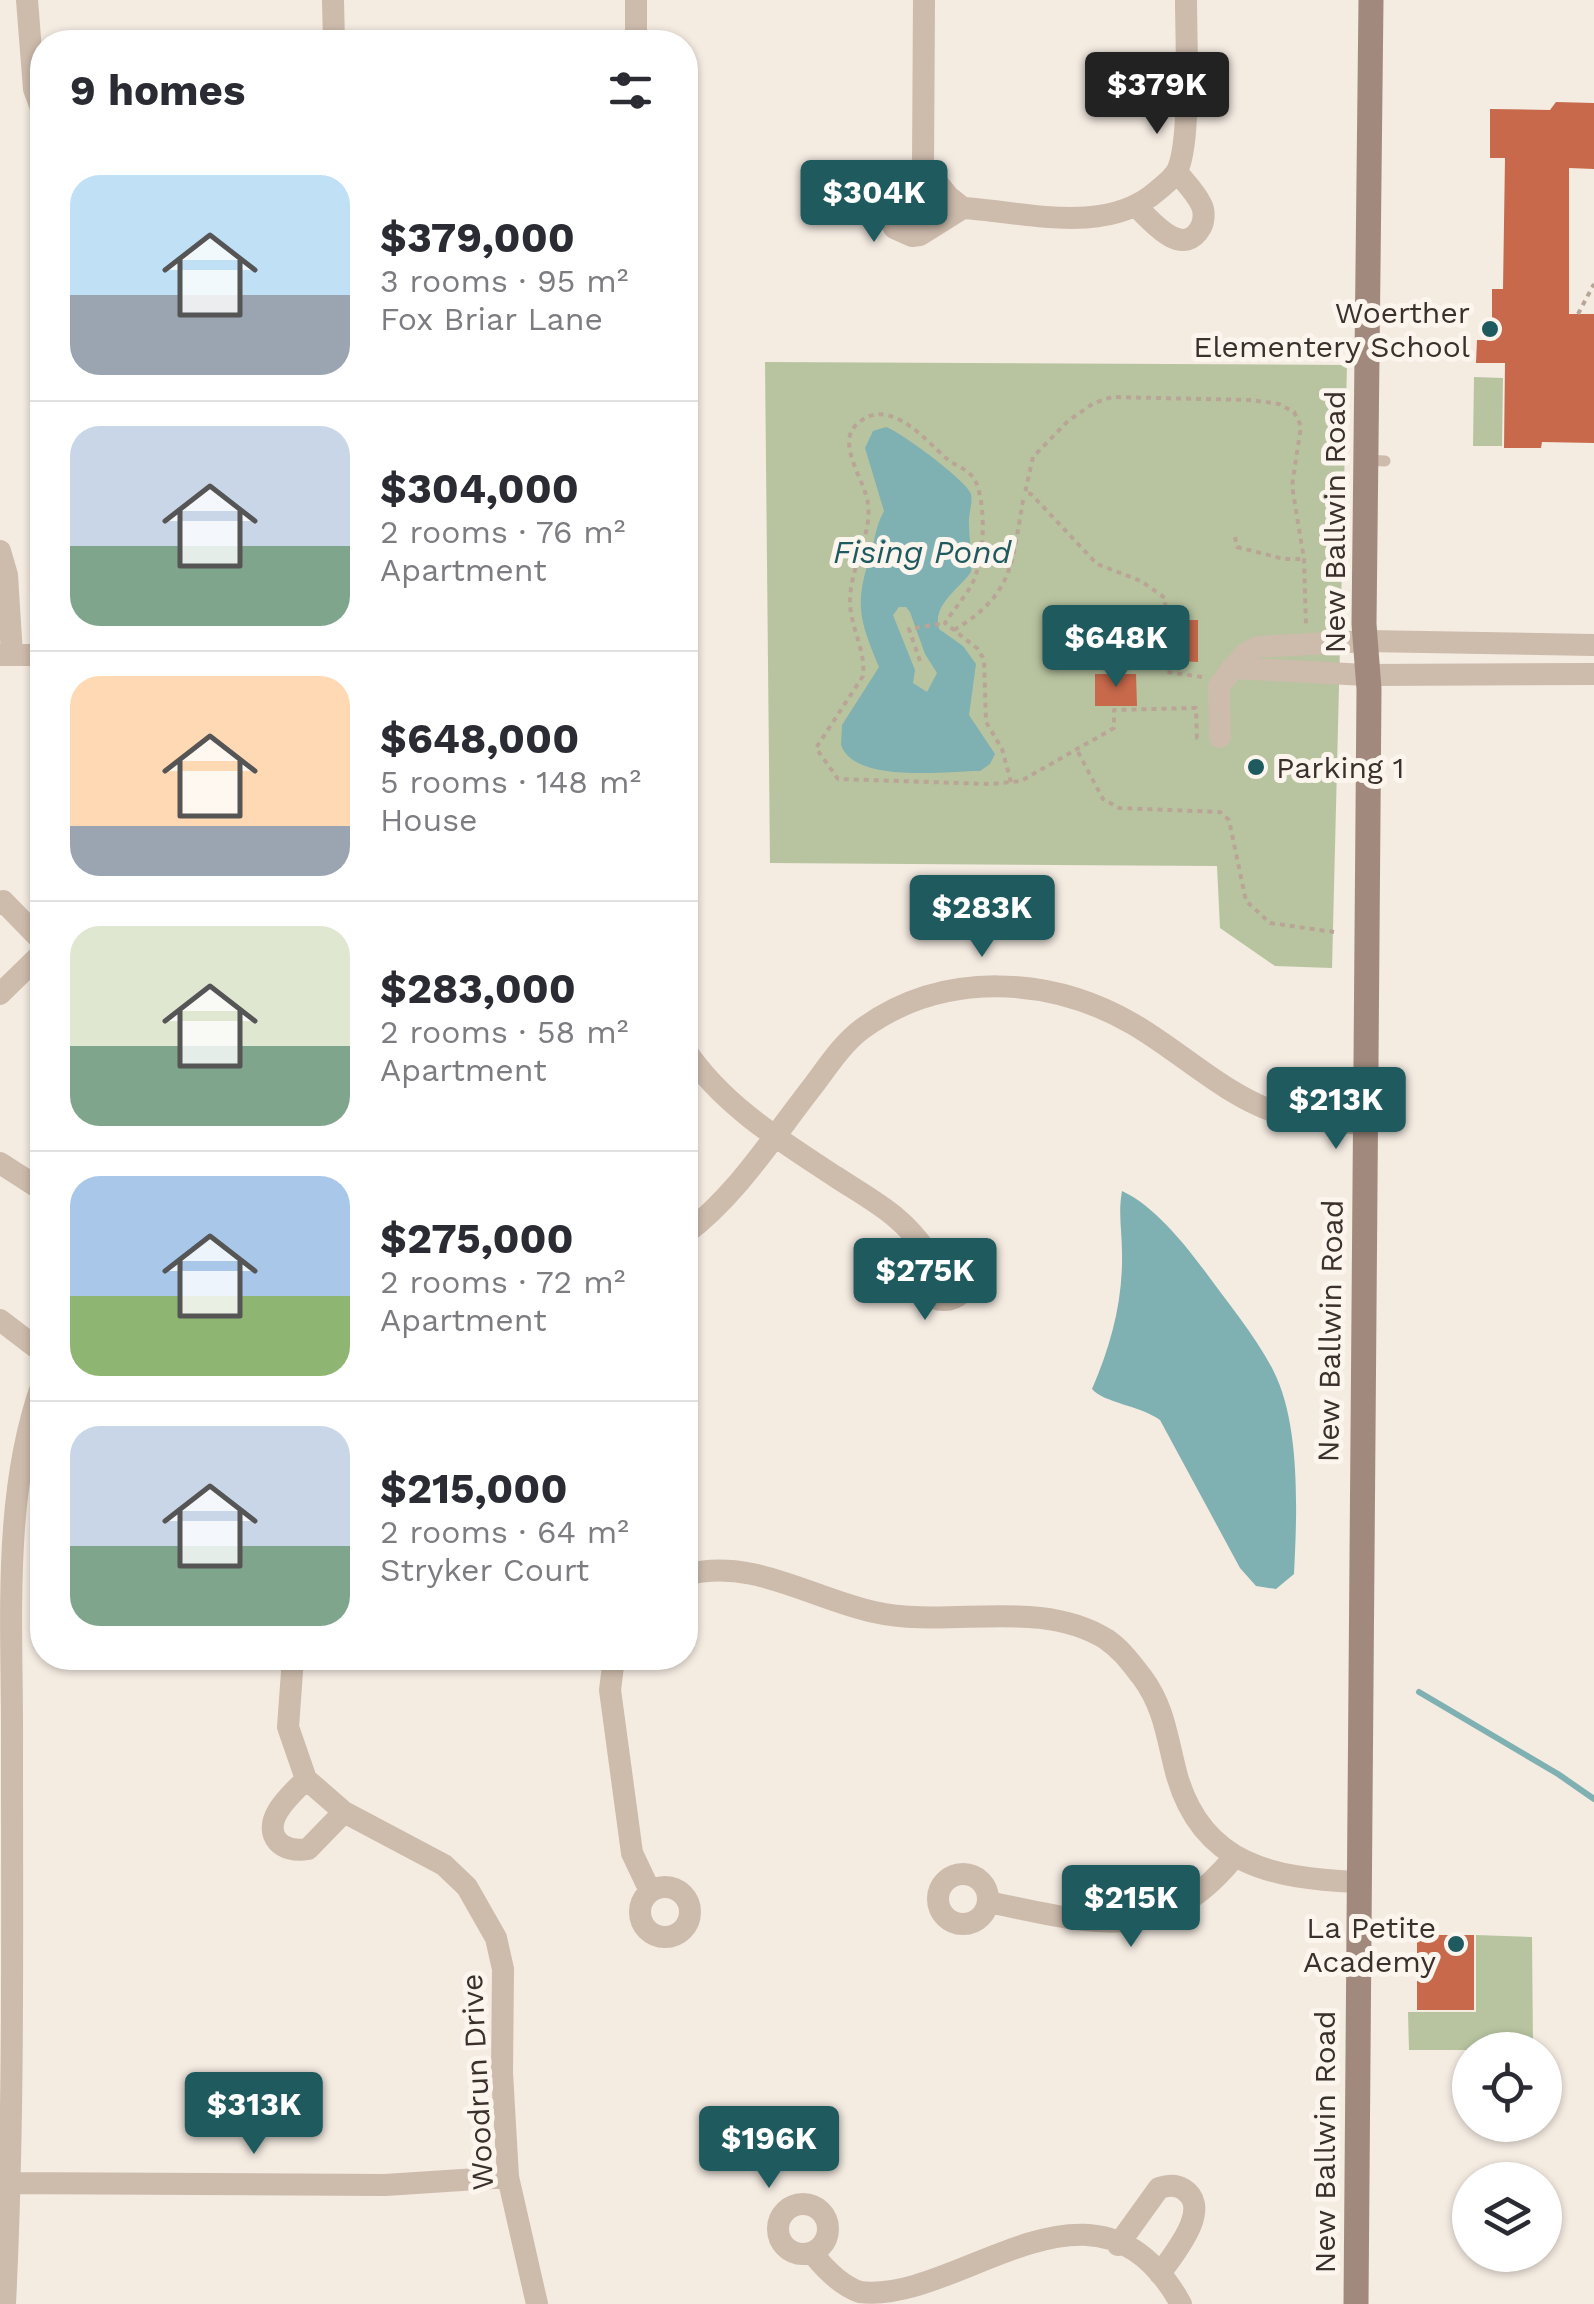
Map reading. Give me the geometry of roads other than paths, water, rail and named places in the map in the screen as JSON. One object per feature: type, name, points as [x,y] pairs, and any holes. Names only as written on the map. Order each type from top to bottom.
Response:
[{"type":"main road","name":"New Ballwin Road","points":[[1356,2304],[1366,641],[1375,461],[1378,196],[1371,0]]},
{"type":"street","points":[[27,0],[30,38]]},
{"type":"street","points":[[333,0],[334,30]]},
{"type":"street","points":[[636,0],[636,30]]},
{"type":"street","points":[[924,0],[924,164],[948,196],[963,208],[1049,217],[1102,215],[1138,207],[1177,172],[1183,142],[1186,0]]},
{"type":"street","points":[[924,164],[890,203],[888,212],[894,228],[912,236],[920,235],[963,208]]},
{"type":"street","points":[[1138,207],[1170,238],[1181,240],[1196,234],[1203,219],[1202,204],[1177,172]]},
{"type":"street","points":[[0,551],[7,574],[6,655]]},
{"type":"street","points":[[1220,737],[1219,686],[1245,654],[1271,644],[1366,641],[1594,645]]},
{"type":"street","points":[[1232,668],[1366,675],[1594,674]]},
{"type":"street","points":[[0,904],[3,900],[30,928]]},
{"type":"street","points":[[0,994],[30,965]]},
{"type":"street","points":[[698,1222],[732,1192],[840,1050],[873,1022],[914,999],[1004,985],[1063,994],[1101,1007],[1159,1041],[1218,1083],[1274,1112],[1305,1120],[1364,1124]]},
{"type":"street","points":[[698,1067],[709,1082],[772,1135],[908,1225],[929,1255]]},
{"type":"street","points":[[0,1164],[30,1183]]},
{"type":"street","points":[[0,1320],[30,1343]]},
{"type":"street","points":[[5,2304],[6,1599],[19,1475],[30,1420]]},
{"type":"street","points":[[698,1571],[740,1569],[878,1613],[1044,1619],[1091,1631],[1126,1656],[1150,1688],[1165,1720],[1178,1778],[1192,1812],[1210,1838],[1259,1870],[1356,1882]]},
{"type":"street","points":[[292,1670],[288,1727],[306,1780],[276,1813],[272,1833],[284,1849],[308,1849],[344,1812]]},
{"type":"street","points":[[612,1670],[610,1690],[632,1853],[650,1892]]},
{"type":"street","name":"Woodrun Drive","points":[[306,1780],[344,1812],[444,1865],[467,1886],[496,1938],[503,1968],[502,2073],[508,2178],[537,2304]]},
{"type":"street","points":[[988,1902],[1100,1924],[1140,1922],[1181,1907],[1214,1882],[1235,1856]]},
{"type":"street","points":[[6,2183],[384,2185],[508,2178]]},
{"type":"street","points":[[1118,2245],[1159,2188],[1176,2186],[1189,2194],[1196,2209],[1194,2216],[1160,2274]]},
{"type":"street","points":[[813,2254],[824,2268],[858,2292],[902,2297],[928,2291],[1044,2246],[1118,2245],[1160,2274],[1182,2304]]},
{"type":"water","name":"Fising Pond","points":[[886,427],[905,438],[946,468],[971,494],[971,572],[943,605],[938,620],[939,629],[963,646],[976,664],[969,715],[995,754],[980,771],[882,770],[864,766],[841,745],[842,725],[879,667],[861,613],[865,574],[884,511],[865,448],[873,431]],"holes":[[[899,607],[906,607],[937,673],[927,692],[913,683],[915,670],[893,615]]]},
{"type":"water","points":[[1122,1191],[1156,1215],[1196,1259],[1258,1344],[1282,1392],[1293,1442],[1296,1524],[1294,1574],[1276,1589],[1256,1586],[1240,1568],[1160,1420],[1092,1389],[1118,1306]]},
{"type":"waterway","points":[[1419,1692],[1594,1799]]},
{"type":"place","name":"Woerther Elementery School","points":[[1490,329]]},
{"type":"place","name":"Parking 1","points":[[1256,767]]},
{"type":"place","name":"La Petite Academy","points":[[1456,1944]]}]
